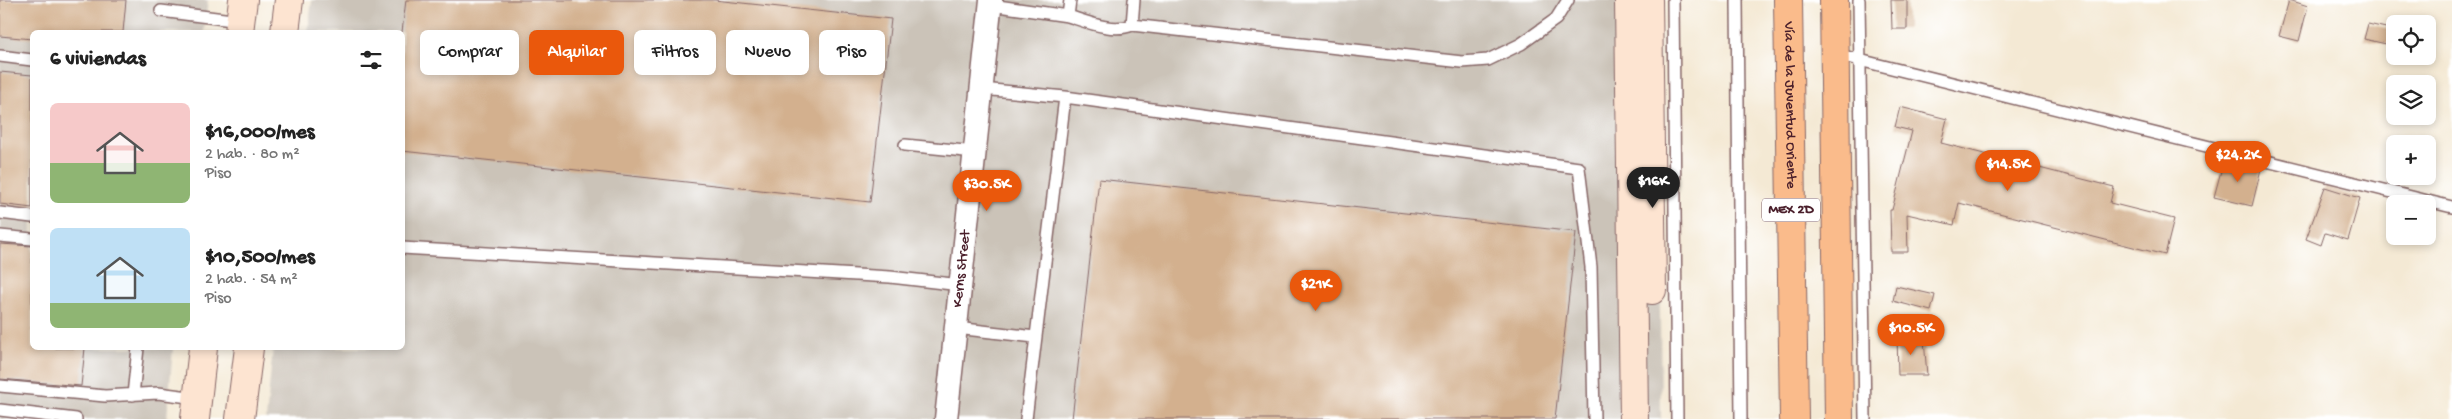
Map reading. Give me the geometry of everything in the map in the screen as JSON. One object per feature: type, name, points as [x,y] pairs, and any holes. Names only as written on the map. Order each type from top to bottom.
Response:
[{"type":"highway","name":"Vía de la Juventud Oriente","points":[[1788,0],[1794,419]]},
{"type":"highway","name":"MEX 2D","points":[[1834,0],[1847,57],[1840,419]]},
{"type":"main road","points":[[285,30],[289,0]]},
{"type":"main road","points":[[1629,0],[1634,419]]},
{"type":"main road","points":[[1648,0],[1653,419]]},
{"type":"main road","points":[[196,408],[203,350]]},
{"type":"main road","points":[[240,419],[249,350]]},
{"type":"street","name":"Kerns Street","points":[[946,419],[991,2]]},
{"type":"lane","points":[[1068,16],[1070,0]]},
{"type":"lane","points":[[1132,25],[1134,0]]},
{"type":"lane","points":[[991,2],[1068,16],[1124,29],[1132,25],[1462,62],[1488,60],[1521,44],[1556,19],[1568,0]]},
{"type":"lane","points":[[1672,0],[1677,419]]},
{"type":"lane","points":[[1737,0],[1741,419]]},
{"type":"lane","points":[[1859,0],[1847,57],[1865,419]]},
{"type":"lane","points":[[161,11],[241,18]]},
{"type":"lane","points":[[0,56],[30,60]]},
{"type":"lane","points":[[1847,57],[2452,207]]},
{"type":"lane","points":[[982,88],[1065,96],[1579,168],[1591,267],[1594,419]]},
{"type":"lane","points":[[1026,419],[1065,96]]},
{"type":"lane","points":[[905,145],[975,152]]},
{"type":"lane","points":[[0,213],[30,217]]},
{"type":"lane","points":[[0,236],[30,239]]},
{"type":"lane","points":[[405,248],[890,277],[961,285]]},
{"type":"lane","points":[[956,328],[1035,337]]},
{"type":"lane","points":[[133,395],[138,350]]},
{"type":"lane","points":[[0,386],[105,396],[158,393],[196,408]]},
{"type":"lane","points":[[0,410],[76,419]]},
{"type":"shaded area","points":[[0,0],[208,0],[204,30],[30,30],[30,350],[173,350],[167,419],[0,419]]},
{"type":"shaded area","points":[[312,0],[1657,0],[1661,419],[266,419],[273,350],[405,350],[405,30],[308,30]]},
{"type":"building","points":[[0,0],[126,0],[123,30],[30,30],[30,39],[0,36]]},
{"type":"building","points":[[406,0],[714,0],[891,19],[885,71],[885,30],[819,30],[819,75],[885,75],[870,202],[405,151],[405,30],[402,30]]},
{"type":"building","points":[[1891,0],[1907,0],[1907,29],[1892,29]]},
{"type":"building","points":[[2289,0],[2308,6],[2299,41],[2279,36]]},
{"type":"building","points":[[2368,24],[2386,28],[2386,44],[2364,39]]},
{"type":"building","points":[[0,72],[30,75],[30,208],[0,204]]},
{"type":"building","points":[[1900,107],[1947,119],[1941,143],[2114,187],[2110,203],[2174,219],[2165,255],[1959,203],[1954,225],[1907,214],[1908,252],[1891,252],[1890,210],[1892,210],[1912,131],[1895,127]]},
{"type":"building","points":[[2224,160],[2261,169],[2252,206],[2214,197]]},
{"type":"building","points":[[1099,179],[1576,232],[1555,419],[1072,419]]},
{"type":"building","points":[[2325,187],[2360,198],[2348,240],[2325,233],[2321,245],[2306,239]]},
{"type":"building","points":[[0,244],[30,246],[30,350],[85,350],[81,386],[0,379]]},
{"type":"building","points":[[1896,286],[1935,295],[1931,311],[1893,301]]},
{"type":"building","points":[[1913,334],[1913,340],[1924,340],[1927,375],[1898,375],[1897,335]]}]
